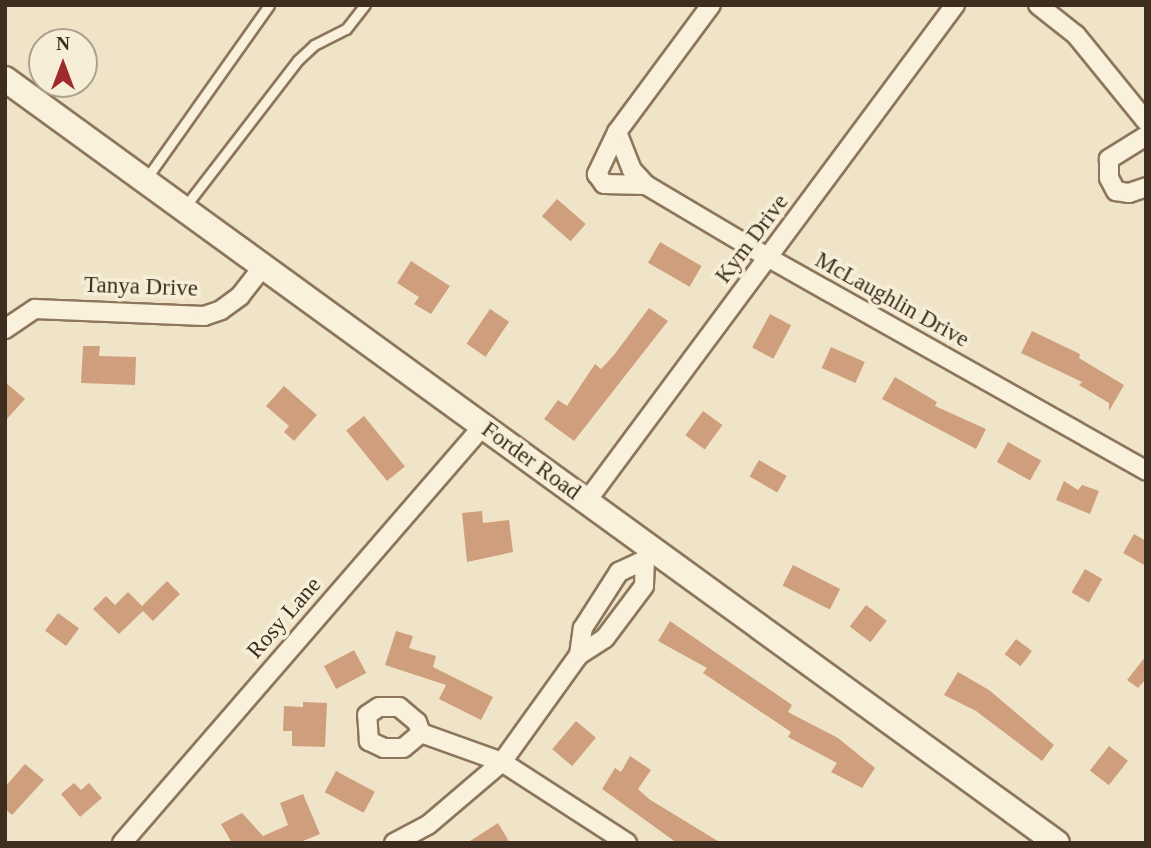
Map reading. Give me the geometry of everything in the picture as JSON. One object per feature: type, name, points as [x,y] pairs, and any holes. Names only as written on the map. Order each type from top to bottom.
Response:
[{"type":"main road","name":"Forder Road","points":[[5,79],[483,426],[586,502],[649,554],[1057,843]]},
{"type":"street","points":[[646,185],[621,188],[604,184],[597,174],[617,132],[711,5]]},
{"type":"street","name":"Kym Drive","points":[[586,502],[955,5]]},
{"type":"street","points":[[1038,5],[1076,35],[1146,121]]},
{"type":"street","name":"McLaughlin Drive","points":[[617,132],[626,158],[646,185],[769,258],[1146,470]]},
{"type":"street","points":[[1146,136],[1110,159],[1109,178],[1116,191],[1129,193],[1146,187]]},
{"type":"street","name":"Tanya Drive","points":[[5,329],[35,309],[204,316],[221,310],[240,296],[263,267]]},
{"type":"street","name":"Rosy Lane","points":[[122,843],[483,426]]},
{"type":"street","points":[[394,843],[428,825],[502,762],[579,655],[605,638],[645,586],[649,554]]},
{"type":"street","points":[[579,655],[583,628],[619,572],[649,554]]},
{"type":"street","points":[[421,733],[502,762],[627,843]]},
{"type":"lane","points":[[145,181],[269,5]]},
{"type":"lane","points":[[183,208],[298,60],[314,45],[346,29],[365,5]]},
{"type":"building","points":[[557,199],[586,224],[571,241],[542,216]]},
{"type":"building","points":[[660,242],[702,266],[690,287],[648,263]]},
{"type":"building","points":[[411,261],[450,286],[431,314],[414,304],[419,297],[397,283]]},
{"type":"building","points":[[649,308],[668,321],[574,441],[544,419],[558,400],[567,406],[595,364],[601,369]]},
{"type":"building","points":[[490,309],[509,322],[486,357],[467,344]]},
{"type":"building","points":[[770,314],[791,325],[773,359],[752,348]]},
{"type":"building","points":[[1032,331],[1080,354],[1079,358],[1124,385],[1109,411],[1109,403],[1079,385],[1082,382],[1021,353]]},
{"type":"building","points":[[83,346],[100,346],[99,356],[136,357],[135,385],[81,383]]},
{"type":"building","points":[[831,347],[865,362],[855,383],[822,368]]},
{"type":"building","points":[[895,377],[937,402],[935,406],[986,429],[976,449],[882,399]]},
{"type":"building","points":[[5,382],[25,399],[5,421]]},
{"type":"building","points":[[284,386],[317,415],[294,441],[284,432],[289,426],[266,406]]},
{"type":"building","points":[[703,411],[722,425],[705,449],[685,435]]},
{"type":"building","points":[[364,416],[405,467],[387,481],[346,430]]},
{"type":"building","points":[[1008,442],[1041,460],[1030,481],[997,462]]},
{"type":"building","points":[[759,460],[787,476],[777,492],[750,476]]},
{"type":"building","points":[[1064,481],[1078,490],[1082,485],[1099,491],[1090,514],[1056,500]]},
{"type":"building","points":[[482,511],[483,523],[509,520],[513,552],[467,562],[462,513]]},
{"type":"building","points":[[1134,534],[1146,541],[1146,566],[1123,553]]},
{"type":"building","points":[[793,565],[840,589],[830,610],[783,585]]},
{"type":"building","points":[[1085,569],[1102,579],[1089,602],[1072,592]]},
{"type":"building","points":[[167,581],[180,594],[153,621],[143,611],[119,634],[93,609],[106,596],[115,605],[128,592],[142,606]]},
{"type":"building","points":[[866,605],[887,621],[871,642],[850,627]]},
{"type":"building","points":[[58,613],[79,628],[66,646],[45,631]]},
{"type":"building","points":[[670,621],[792,705],[788,712],[838,738],[875,768],[862,788],[831,772],[837,763],[788,737],[791,732],[703,673],[707,668],[658,641]]},
{"type":"building","points":[[396,631],[413,636],[409,648],[436,656],[433,667],[493,697],[481,720],[439,699],[446,685],[385,665]]},
{"type":"building","points":[[1016,639],[1032,651],[1021,666],[1005,654]]},
{"type":"building","points":[[354,650],[366,673],[336,689],[324,666]]},
{"type":"building","points":[[1146,656],[1146,679],[1138,688],[1127,680]]},
{"type":"building","points":[[958,672],[989,690],[1054,745],[1042,761],[976,711],[944,695]]},
{"type":"building","points":[[303,702],[327,703],[325,747],[292,746],[292,731],[283,731],[284,706],[303,707]]},
{"type":"building","points":[[576,721],[596,738],[572,766],[552,749]]},
{"type":"building","points":[[1109,746],[1128,761],[1109,785],[1090,770]]},
{"type":"building","points":[[630,756],[651,770],[638,789],[649,799],[721,843],[677,843],[602,789],[615,768],[621,772]]},
{"type":"building","points":[[25,764],[44,780],[12,815],[5,809],[5,787]]},
{"type":"building","points":[[336,771],[375,792],[364,813],[325,792]]},
{"type":"building","points":[[74,783],[81,790],[89,783],[102,798],[80,817],[61,794]]},
{"type":"building","points":[[303,794],[320,834],[298,843],[232,843],[221,824],[242,813],[263,836],[288,825],[280,803]]},
{"type":"building","points":[[498,823],[510,843],[467,843]]}]
